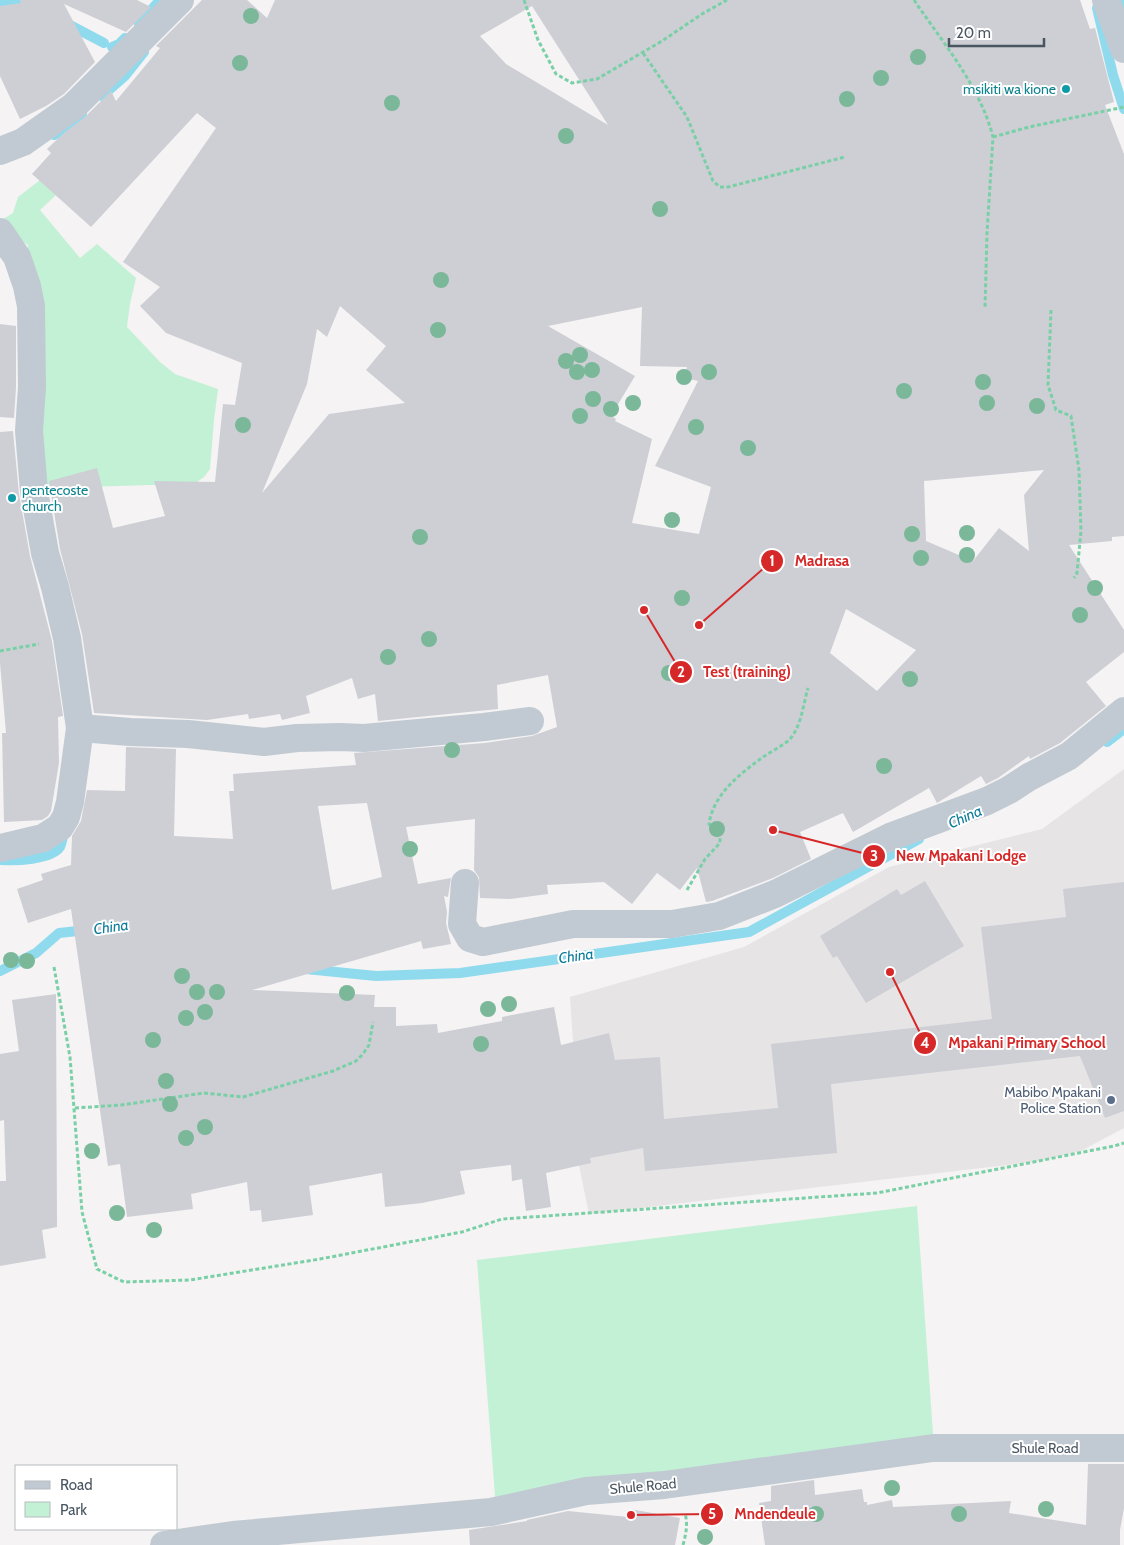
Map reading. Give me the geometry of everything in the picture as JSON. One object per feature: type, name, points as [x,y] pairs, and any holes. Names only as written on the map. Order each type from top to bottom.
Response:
[{"type":"street","points":[[0,150],[23,142],[74,106],[180,0]]},
{"type":"street","points":[[1106,0],[1124,50]]},
{"type":"street","points":[[0,232],[17,257],[27,286],[31,306],[32,387],[29,431],[34,491],[45,553],[67,638],[80,728],[70,802],[66,817],[60,827],[43,838],[0,848]]},
{"type":"street","points":[[465,883],[462,924],[470,938],[475,941],[494,940],[573,924],[672,924],[720,916],[776,894],[890,837],[987,801],[1069,756],[1124,711]]},
{"type":"street","points":[[80,728],[188,734],[264,742],[323,737],[364,738],[530,721]]},
{"type":"street","name":"Shule Road","points":[[164,1545],[233,1535],[491,1512],[586,1491],[664,1485],[933,1448],[1124,1448]]},
{"type":"path","points":[[524,0],[538,40],[556,74],[572,83],[597,79],[643,53],[727,0]]},
{"type":"path","points":[[914,0],[952,54],[974,90],[993,138],[987,233],[985,308]]},
{"type":"path","points":[[643,53],[687,117],[713,181],[720,187],[728,187],[845,157]]},
{"type":"path","points":[[993,138],[1029,127],[1124,106]]},
{"type":"path","points":[[1051,310],[1048,385],[1056,410],[1071,416],[1079,470],[1081,531],[1077,573],[1074,578]]},
{"type":"path","points":[[0,650],[67,638]]},
{"type":"path","points":[[672,924],[683,897],[705,859],[720,843],[720,838],[709,824],[713,807],[725,789],[739,776],[758,760],[789,740],[799,725],[808,688]]},
{"type":"path","points":[[54,967],[70,1057],[82,1212],[97,1269],[124,1282],[190,1280],[320,1259],[462,1232],[502,1219],[877,1193],[1124,1143]]},
{"type":"path","points":[[75,1108],[121,1105],[204,1093],[243,1097],[333,1071],[356,1061],[369,1045],[373,1022]]},
{"type":"shaded area","points":[[1124,769],[1124,1128],[1081,1151],[1034,1162],[589,1214],[574,1141],[578,1117],[570,997],[744,947],[889,867],[1042,829]]},
{"type":"green space","points":[[44,177],[56,195],[40,210],[80,258],[97,244],[136,278],[127,327],[160,362],[175,374],[218,389],[210,469],[197,482],[51,488],[44,484],[27,274],[28,245],[0,227],[0,221],[13,213],[18,197]]},
{"type":"green space","points":[[917,1206],[934,1448],[496,1509],[477,1260]]},
{"type":"building","points":[[20,0],[137,0],[151,7],[126,32],[64,4],[95,62],[64,94],[46,106],[20,119],[0,76],[0,6],[21,3]]},
{"type":"building","points":[[202,0],[247,0],[267,18],[275,0],[1080,0],[1090,29],[1095,28],[1114,102],[1105,105],[1124,154],[1124,536],[1112,537],[1112,541],[1069,545],[1124,630],[1124,652],[1086,682],[1106,706],[1060,743],[1030,759],[1029,756],[998,778],[986,784],[981,776],[937,803],[929,788],[853,832],[843,813],[800,832],[811,859],[773,878],[712,901],[706,902],[697,868],[680,890],[657,873],[632,904],[604,882],[547,885],[548,894],[510,899],[480,898],[479,877],[474,870],[475,819],[406,827],[418,884],[451,878],[448,897],[444,896],[447,912],[446,923],[451,944],[423,949],[421,941],[252,990],[375,995],[374,1007],[396,1007],[396,1026],[437,1024],[438,1033],[502,1021],[502,1017],[554,1007],[561,1045],[609,1033],[615,1060],[660,1057],[664,1119],[778,1108],[771,1044],[992,1019],[981,927],[1066,917],[1063,889],[1124,882],[1124,1111],[1105,1118],[1080,1056],[831,1084],[837,1153],[645,1171],[643,1148],[590,1158],[591,1163],[546,1173],[551,1207],[526,1211],[522,1179],[512,1181],[511,1165],[460,1171],[465,1194],[422,1203],[385,1207],[382,1173],[309,1186],[313,1215],[262,1222],[261,1210],[250,1211],[247,1182],[191,1194],[193,1209],[127,1217],[120,1164],[108,1166],[71,909],[28,923],[17,889],[43,880],[41,874],[71,865],[72,836],[81,821],[87,790],[125,791],[126,747],[176,749],[174,836],[233,839],[229,791],[234,791],[233,774],[356,765],[354,753],[485,743],[532,736],[557,727],[548,675],[497,685],[498,709],[378,721],[375,694],[358,699],[352,678],[306,696],[310,713],[282,720],[280,714],[249,719],[248,714],[207,720],[94,713],[82,634],[60,549],[49,481],[97,468],[113,528],[165,516],[154,481],[215,482],[223,404],[235,405],[242,363],[166,333],[140,306],[160,287],[123,262],[216,128],[197,113],[91,227],[32,174],[51,153],[47,149],[85,117],[111,91],[116,101],[160,48],[156,46]],"holes":[[[532,6],[608,125],[506,64],[480,36]],[[340,306],[386,346],[366,370],[405,403],[329,414],[262,493],[307,384],[317,329],[327,337]],[[642,307],[640,366],[687,367],[685,378],[698,381],[655,466],[711,487],[699,534],[632,523],[652,439],[615,421],[616,419],[611,416],[635,376],[548,326]],[[1044,470],[1024,495],[1029,551],[999,528],[973,561],[926,541],[924,481]],[[846,609],[916,650],[877,691],[830,653]],[[367,803],[382,877],[332,890],[318,806]]]},
{"type":"building","points":[[0,324],[16,326],[14,418],[0,417]]},
{"type":"building","points":[[13,431],[19,494],[30,556],[52,641],[63,716],[58,717],[59,763],[51,811],[42,820],[4,822],[2,733],[6,733],[0,663],[0,432]]},
{"type":"building","points":[[925,881],[964,946],[866,1003],[837,956],[833,958],[820,936],[897,889],[901,895]]},
{"type":"building","points":[[56,994],[57,1227],[42,1230],[46,1258],[0,1266],[0,1181],[6,1181],[4,1120],[0,1121],[0,1054],[19,1051],[12,1000]]},
{"type":"building","points":[[1088,1464],[1124,1464],[1124,1508],[1120,1530],[1120,1545],[765,1545],[759,1503],[771,1501],[771,1486],[814,1480],[815,1495],[862,1489],[864,1502],[867,1502],[867,1505],[892,1500],[893,1507],[1011,1501],[1009,1513],[1086,1525]]},
{"type":"building","points":[[630,1509],[680,1518],[675,1545],[470,1545],[469,1530],[527,1521],[568,1511],[628,1517]]},
{"type":"waterway","points":[[139,24],[160,0]]},
{"type":"waterway","points":[[0,3],[14,1],[29,8]]},
{"type":"waterway","points":[[1097,8],[1113,75],[1124,109]]},
{"type":"waterway","points":[[66,23],[104,43]]},
{"type":"waterway","points":[[112,47],[119,44],[125,38]]},
{"type":"waterway","points":[[102,96],[125,76],[144,52]]},
{"type":"waterway","points":[[54,135],[70,127],[82,114]]},
{"type":"waterway","name":"China","points":[[1107,742],[1124,729]]},
{"type":"waterway","points":[[0,860],[23,860],[49,855],[60,847],[64,831]]},
{"type":"waterway","name":"China","points":[[306,969],[376,976],[460,973],[749,932],[919,839]]},
{"type":"waterway","name":"China","points":[[0,971],[36,953],[59,933],[87,930]]},
{"type":"place","name":"msikiti wa kione","points":[[1066,89]]},
{"type":"place","name":"pentecoste church","points":[[12,498]]},
{"type":"place","name":"Test (training)","points":[[644,610]]},
{"type":"place","name":"Madrasa","points":[[699,625]]},
{"type":"place","name":"New Mpakani Lodge","points":[[773,830]]},
{"type":"place","name":"Mpakani Primary School","points":[[890,972]]},
{"type":"place","name":"Mabibo Mpakani Police Station","points":[[1111,1100]]},
{"type":"place","name":"Mndendeule","points":[[631,1515]]}]
